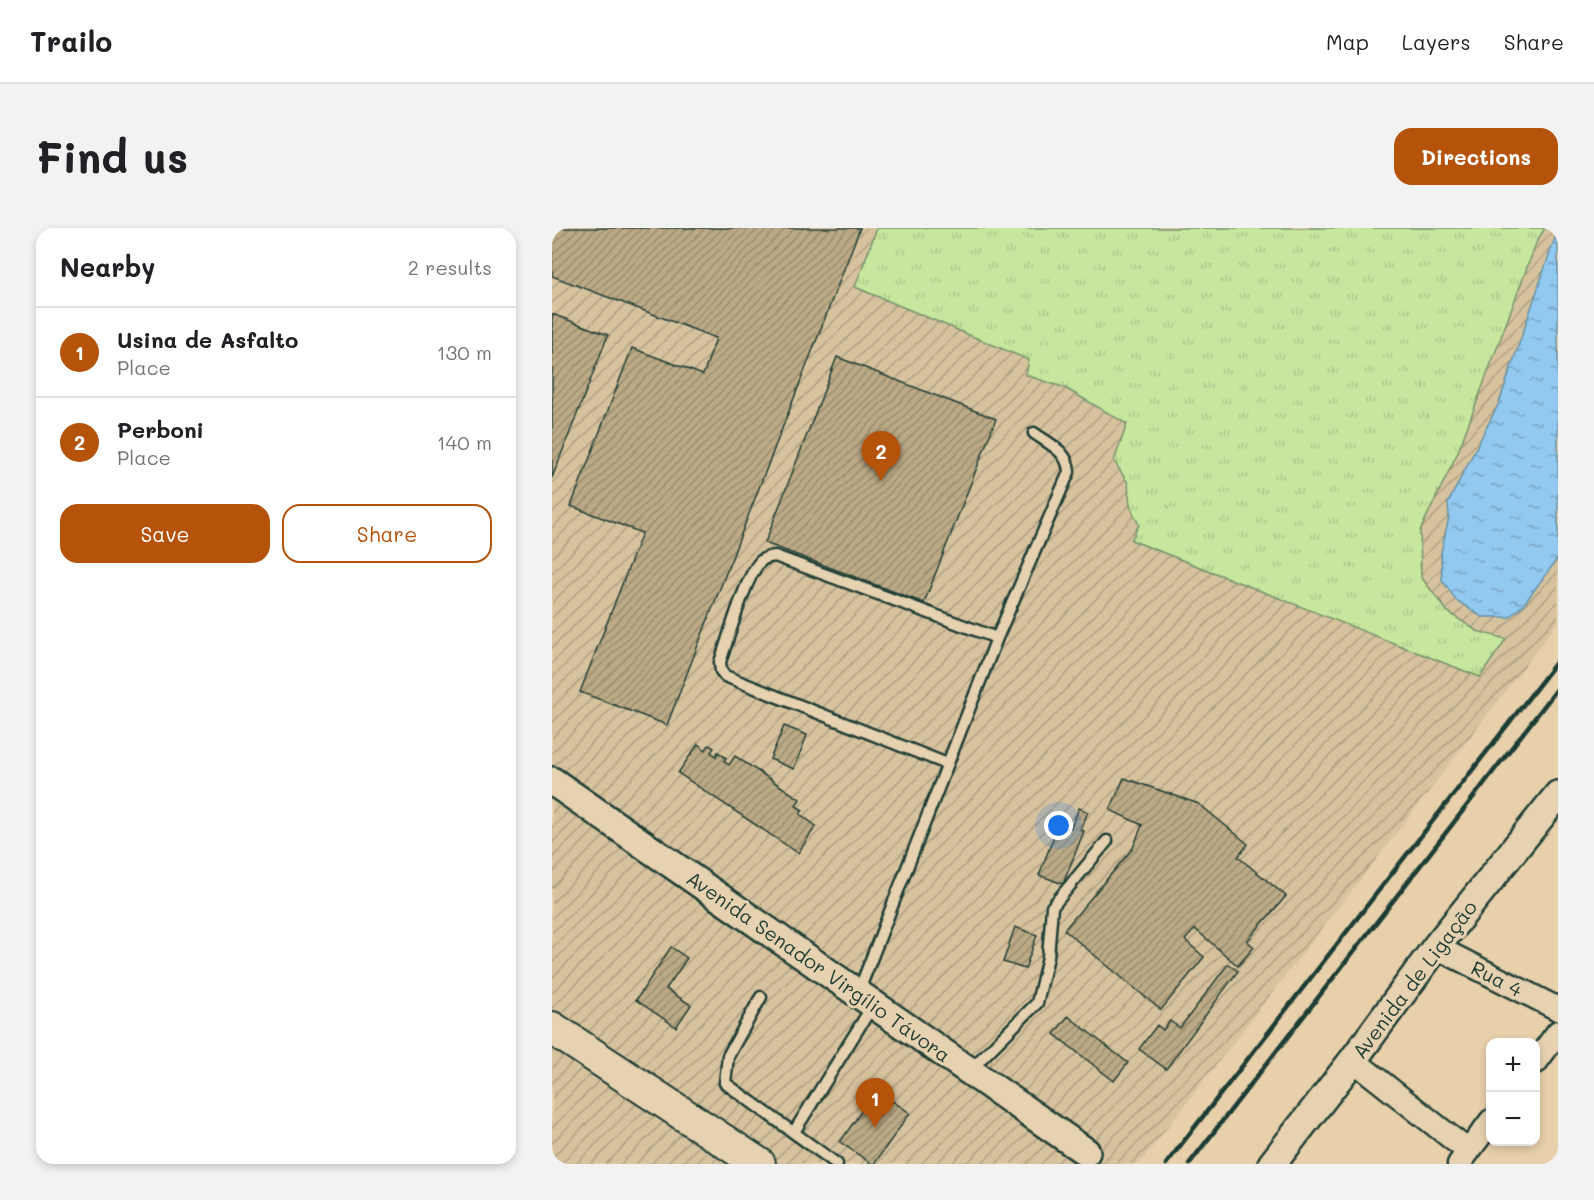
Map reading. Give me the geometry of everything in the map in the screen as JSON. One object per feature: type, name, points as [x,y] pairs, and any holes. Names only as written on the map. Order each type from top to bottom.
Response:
[{"type":"main road","points":[[552,1028],[759,1164]]},
{"type":"street","name":"Avenida Senador Virgílio Távora","points":[[552,781],[1086,1152]]},
{"type":"street","name":"Avenida de Ligação","points":[[1272,1164],[1353,1060],[1436,947],[1558,795]]},
{"type":"street","name":"Rua 4","points":[[1436,947],[1558,1009]]},
{"type":"street","points":[[1540,1057],[1558,1032]]},
{"type":"street","points":[[1353,1060],[1464,1157],[1486,1128]]},
{"type":"lane","points":[[794,1132],[866,999],[947,764],[997,639],[1069,472],[1069,462],[1065,455],[1034,433]]},
{"type":"lane","points":[[947,764],[725,676],[721,671],[720,663],[747,584],[764,558],[775,556],[997,639]]},
{"type":"lane","points":[[969,1070],[1037,1003],[1048,957],[1052,907],[1107,841]]},
{"type":"lane","points":[[761,997],[728,1056],[725,1083],[837,1164]]},
{"type":"shaded area","points":[[552,228],[1558,228],[1558,622],[1139,1164],[552,1164]]},
{"type":"green space","points":[[877,228],[1545,228],[1537,241],[1458,452],[1420,531],[1421,577],[1448,612],[1477,631],[1506,639],[1480,677],[1131,540],[1139,525],[1130,506],[1128,483],[1114,461],[1127,424],[1065,388],[1026,375],[1029,360],[855,287]]},
{"type":"water","points":[[1558,229],[1558,558],[1524,604],[1509,617],[1482,617],[1456,600],[1442,580],[1441,552],[1449,517],[1448,503],[1499,403]]},
{"type":"building","points":[[552,228],[860,228],[667,725],[580,692],[642,533],[571,506],[632,348],[703,375],[716,338],[552,276]]},
{"type":"building","points":[[552,314],[608,335],[552,478]]},
{"type":"building","points":[[837,357],[996,419],[924,603],[765,543]]},
{"type":"building","points":[[784,726],[807,735],[794,769],[770,759]]},
{"type":"building","points":[[698,744],[706,750],[709,745],[714,748],[711,752],[716,756],[718,752],[726,758],[724,761],[729,765],[735,756],[800,799],[796,806],[803,810],[800,814],[816,826],[798,853],[678,773]]},
{"type":"building","points":[[1124,778],[1199,804],[1248,844],[1238,857],[1286,896],[1247,941],[1254,947],[1238,966],[1195,929],[1185,940],[1204,957],[1161,1010],[1064,930],[1133,848],[1142,825],[1110,810]]},
{"type":"building","points":[[1079,808],[1088,812],[1080,830],[1084,831],[1063,884],[1039,875],[1059,823],[1071,828]]},
{"type":"building","points":[[1015,927],[1037,935],[1025,969],[1003,962]]},
{"type":"building","points":[[671,947],[687,958],[666,989],[691,1005],[676,1027],[636,1000]]},
{"type":"building","points":[[1228,964],[1238,971],[1166,1069],[1139,1049],[1157,1025],[1163,1030],[1170,1021],[1180,1028]]},
{"type":"building","points":[[1068,1016],[1128,1063],[1114,1081],[1054,1034]]},
{"type":"building","points":[[876,1090],[910,1113],[872,1164],[840,1142]]},
{"type":"railway","points":[[1166,1164],[1558,660]]},
{"type":"railway","points":[[1189,1164],[1558,688]]},
{"type":"place","name":"Perboni","points":[[881,481]]},
{"type":"place","name":"Usina de Asfalto","points":[[875,1128]]}]
